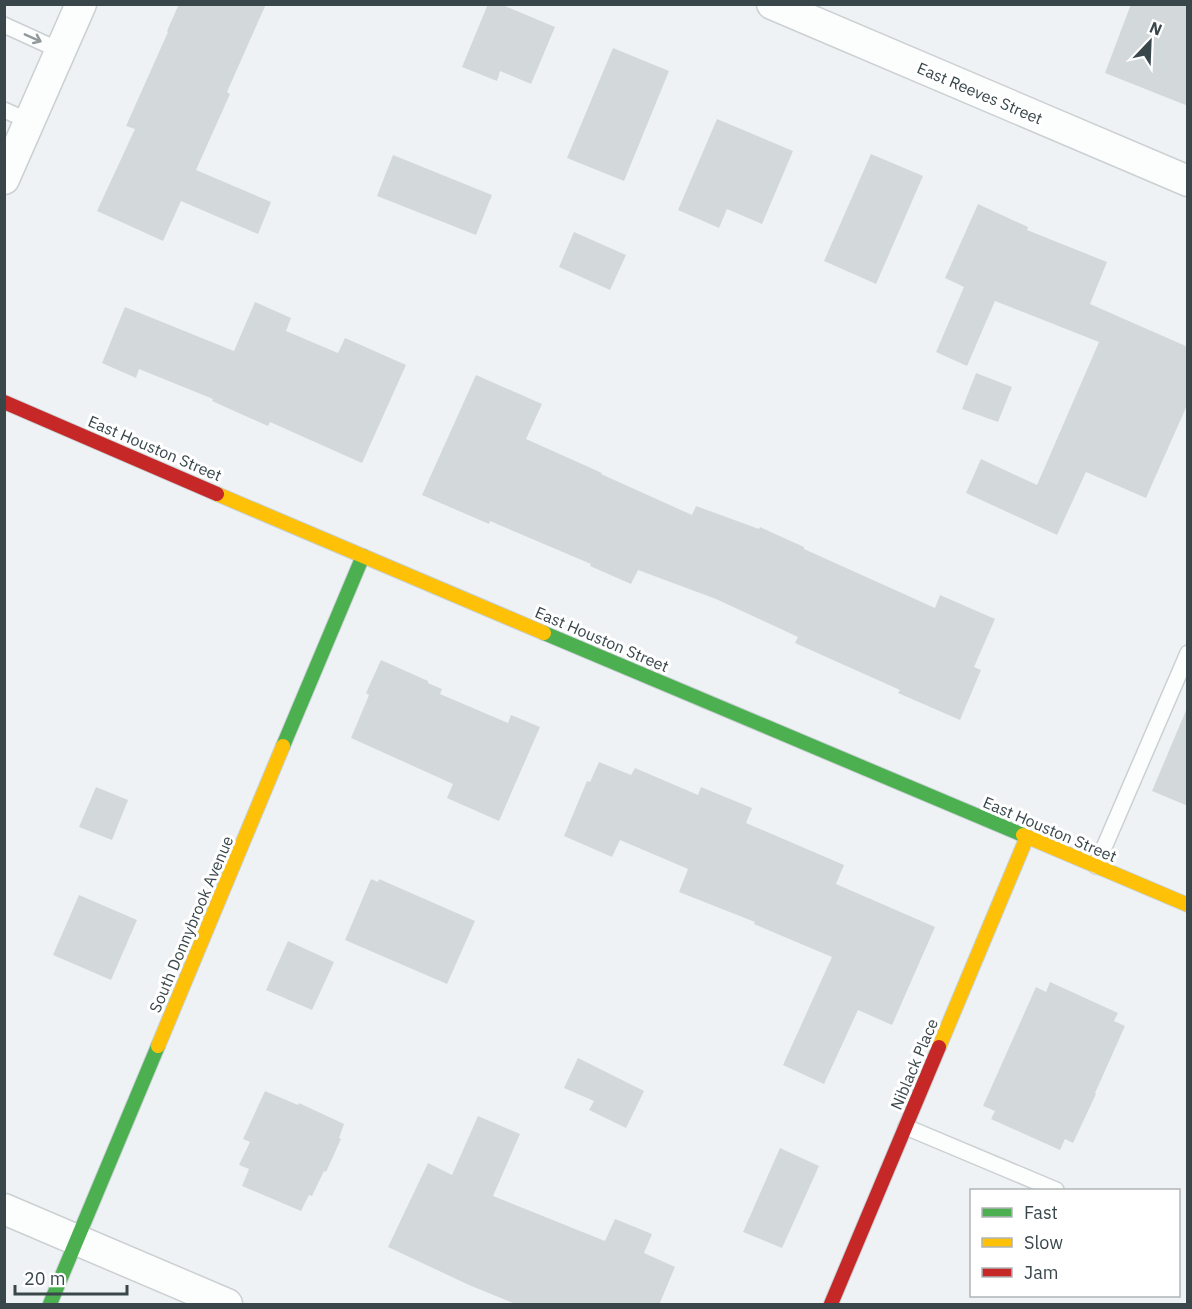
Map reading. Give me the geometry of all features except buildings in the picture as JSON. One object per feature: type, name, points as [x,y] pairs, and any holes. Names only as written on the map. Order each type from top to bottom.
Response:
[{"type":"street","points":[[4,179],[17,115],[61,51],[81,4]]},
{"type":"street","name":"East Reeves Street","points":[[772,4],[1188,181]]},
{"type":"street","name":"East Houston Street","points":[[4,402],[1188,905]]},
{"type":"street","name":"South Donnybrook Avenue","points":[[50,1305],[363,556]]},
{"type":"street","name":"Niblack Place","points":[[831,1305],[1027,837]]},
{"type":"street","points":[[4,1209],[227,1305]]},
{"type":"lane","points":[[4,25],[61,51]]},
{"type":"lane","points":[[1096,866],[1188,653]]},
{"type":"lane","points":[[906,1127],[1051,1189]]},
{"type":"traffic: fast","points":[[283,746],[363,556]]},
{"type":"traffic: fast","points":[[544,633],[1023,835]]},
{"type":"traffic: fast","points":[[50,1304],[158,1046]]},
{"type":"traffic: slow","points":[[217,494],[544,633]]},
{"type":"traffic: slow","points":[[158,1046],[283,746]]},
{"type":"traffic: slow","points":[[1023,835],[1188,905]]},
{"type":"traffic: slow","points":[[939,1047],[1027,837]]},
{"type":"traffic: jam","points":[[4,402],[217,494]]},
{"type":"traffic: jam","points":[[831,1304],[939,1047]]}]
